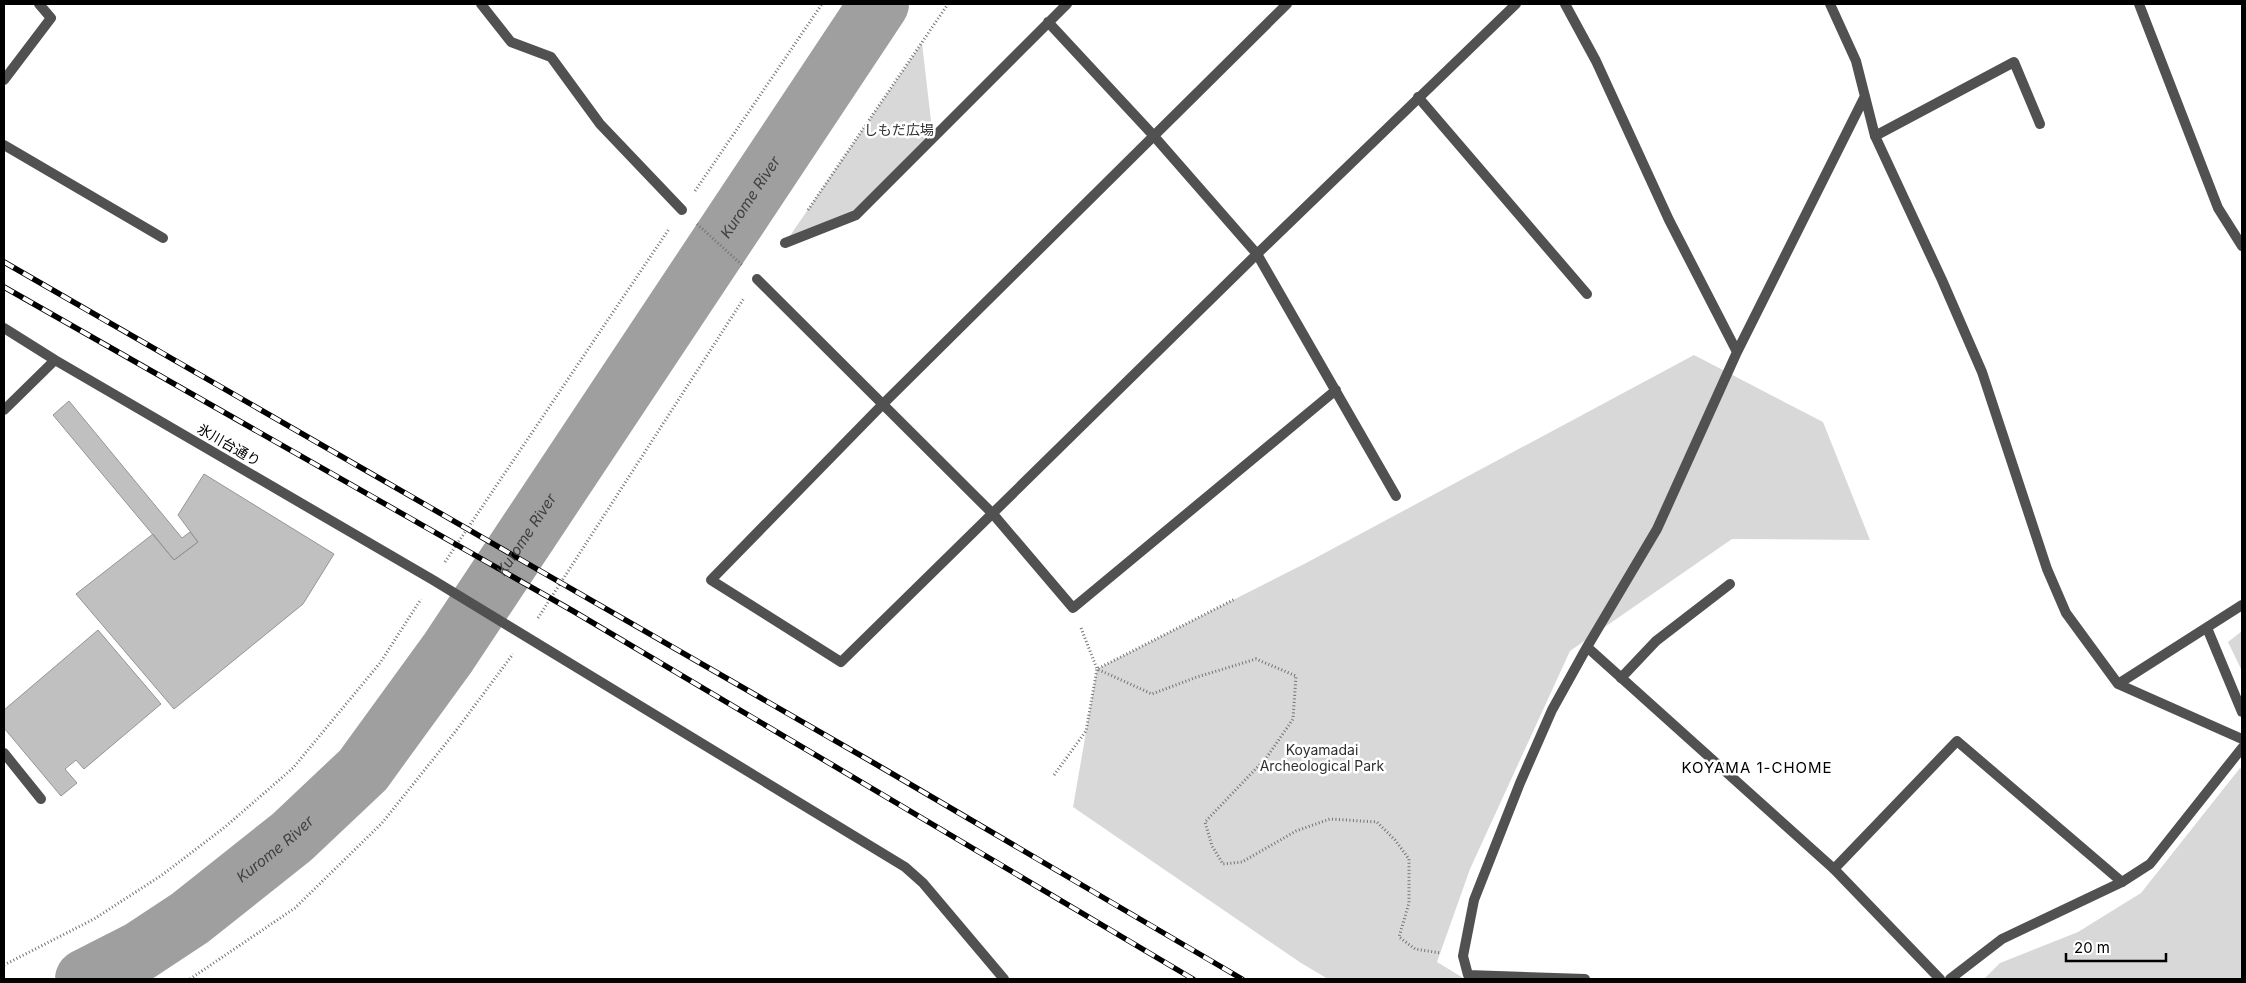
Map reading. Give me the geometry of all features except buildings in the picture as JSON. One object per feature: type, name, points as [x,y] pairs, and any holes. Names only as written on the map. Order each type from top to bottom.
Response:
[{"type":"street","points":[[4,80],[51,18],[39,4]]},
{"type":"street","points":[[481,4],[511,42],[551,57],[600,124],[682,210]]},
{"type":"street","points":[[785,243],[856,215],[1067,4]]},
{"type":"street","points":[[1287,4],[883,404],[711,580],[842,662],[1257,254],[1516,4]]},
{"type":"street","points":[[1565,4],[1596,61],[1670,220],[1737,352]]},
{"type":"street","points":[[1830,4],[1856,61],[1875,136],[1942,280],[1982,372],[2047,569],[2066,613],[2118,684],[2242,738]]},
{"type":"street","points":[[2139,4],[2218,208],[2242,246]]},
{"type":"street","points":[[1048,22],[1153,135],[1257,254],[1396,496]]},
{"type":"street","points":[[1875,136],[2014,62],[2040,124]]},
{"type":"street","points":[[1585,979],[1468,975],[1464,956],[1474,900],[1520,783],[1552,710],[1586,647],[1657,529],[1737,352],[1865,96]]},
{"type":"street","points":[[1418,97],[1588,294]]},
{"type":"street","points":[[4,145],[164,238]]},
{"type":"street","points":[[757,278],[993,514],[1073,608],[1336,390]]},
{"type":"street","name":"氷川台通り","points":[[4,328],[55,360],[437,583],[905,867],[924,884],[1004,979]]},
{"type":"street","points":[[4,410],[55,360]]},
{"type":"street","points":[[1621,678],[1656,641],[1730,584]]},
{"type":"street","points":[[2118,684],[2242,605]]},
{"type":"street","points":[[2207,628],[2242,712]]},
{"type":"street","points":[[1586,647],[1834,869],[1940,979]]},
{"type":"street","points":[[1834,869],[1957,741],[2122,882]]},
{"type":"street","points":[[1950,979],[2002,939],[2122,882],[2150,864],[2242,748]]},
{"type":"street","points":[[4,753],[41,799]]},
{"type":"path","points":[[4,965],[94,919],[162,875],[225,827],[293,768],[380,663],[437,583],[682,210],[822,4]]},
{"type":"path","points":[[807,211],[948,4]]},
{"type":"path","points":[[190,979],[295,908],[382,822],[456,732],[526,637],[757,278],[682,210]]},
{"type":"path","points":[[1097,670],[1235,599]]},
{"type":"path","points":[[1054,775],[1086,731],[1097,670],[1073,608]]},
{"type":"path","points":[[1097,670],[1152,694],[1196,677],[1256,659],[1296,676],[1293,719],[1267,757],[1205,822],[1212,846],[1223,864],[1242,862],[1296,831],[1330,820],[1377,822],[1395,840],[1409,859],[1409,903],[1399,938],[1415,949],[1464,956]]},
{"type":"green space","name":"しもだ広場","points":[[922,43],[933,138],[856,215],[785,243]]},
{"type":"green space","name":"Koyamadai Archeological Park","points":[[1694,355],[1823,422],[1870,540],[1732,539],[1570,651],[1470,869],[1437,962],[1465,979],[1328,979],[1301,963],[1073,807],[1097,669],[1308,562]]},
{"type":"green space","points":[[2242,631],[2242,671],[2228,642]]},
{"type":"green space","points":[[2240,768],[2242,770],[2242,979],[1984,979],[2000,963],[2078,932],[2141,893]]},
{"type":"waterway","name":"Kurome River","points":[[85,979],[140,951],[190,918],[292,837],[363,770],[448,653],[879,4]]},
{"type":"railway","points":[[4,262],[879,766],[1242,979]]},
{"type":"railway","points":[[4,287],[573,611],[1193,979]]},
{"type":"district","name":"KOYAMA 1-CHOME","points":[[1757,768]]}]
